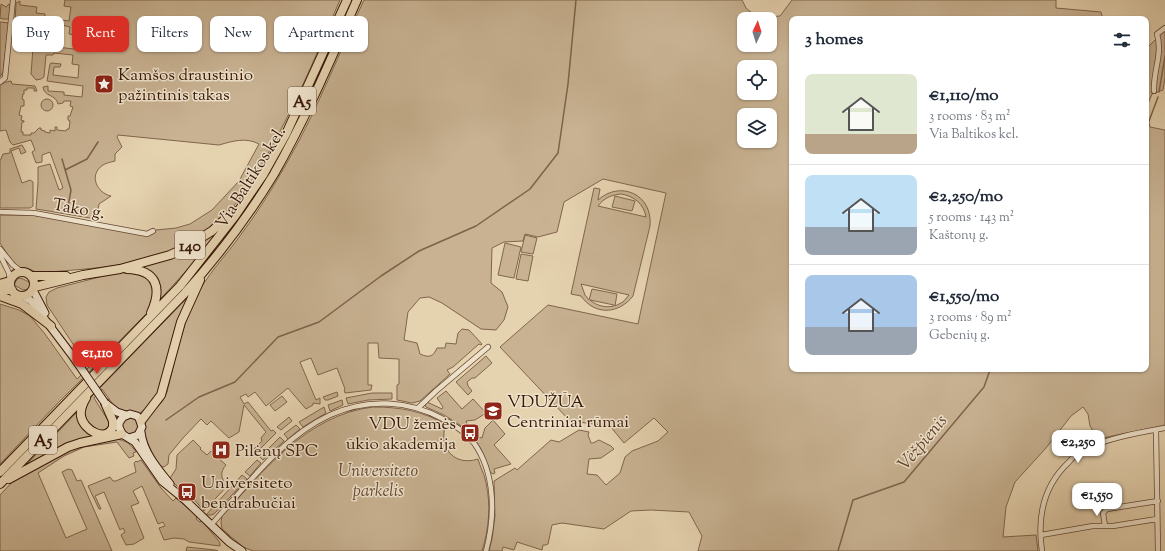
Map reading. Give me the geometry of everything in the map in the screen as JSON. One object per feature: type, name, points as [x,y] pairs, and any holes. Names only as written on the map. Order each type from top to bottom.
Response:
[{"type":"main road","name":"Via Baltikos kel.","points":[[0,472],[198,265],[248,198],[286,134],[347,0]]},
{"type":"main road","name":"Via Baltikos kel.","points":[[0,484],[179,299],[205,270],[236,231],[256,203],[282,159],[313,98],[357,0]]},
{"type":"main road","name":"140","points":[[22,272],[27,272],[32,276],[83,275],[120,269],[170,255],[183,249],[212,231],[248,198]]},
{"type":"main road","points":[[120,269],[141,271],[155,282],[157,290],[156,298],[148,319]]},
{"type":"main road","points":[[0,484],[68,447],[80,443],[110,438],[125,436],[135,437],[140,432],[142,421],[162,395],[181,322],[205,270]]},
{"type":"main road","points":[[0,284],[10,280],[14,275],[22,272]]},
{"type":"main road","points":[[34,289],[83,275]]},
{"type":"main road","points":[[24,296],[29,295],[34,289],[35,282],[32,276]]},
{"type":"main road","points":[[10,280],[12,290],[16,294],[24,296],[31,301],[51,326],[117,419],[120,431],[135,442],[158,477],[184,499],[229,542],[242,551]]},
{"type":"main road","points":[[34,289],[51,326]]},
{"type":"main road","points":[[0,290],[12,290]]},
{"type":"main road","points":[[0,296],[22,304],[51,326]]},
{"type":"main road","points":[[87,395],[81,410],[81,416],[88,430],[95,433],[108,433],[114,427],[112,418],[105,403]]},
{"type":"main road","points":[[105,403],[117,412],[137,416],[142,421]]},
{"type":"main road","points":[[119,423],[126,415]]},
{"type":"main road","points":[[140,432],[142,442],[147,451],[166,478],[184,499]]},
{"type":"street","points":[[0,82],[5,78],[13,0]]},
{"type":"street","points":[[1154,91],[1160,44],[1157,34],[1165,28]]},
{"type":"street","name":"Tako g.","points":[[0,212],[34,213],[147,234],[153,231]]},
{"type":"street","points":[[0,249],[13,265],[22,272]]},
{"type":"street","points":[[0,255],[9,273],[10,280]]},
{"type":"street","points":[[418,408],[431,395],[488,347]]},
{"type":"street","points":[[211,525],[276,454],[295,437],[329,415],[358,405],[394,403],[418,408],[433,414],[460,429],[474,444],[482,458],[489,478],[492,499],[491,528],[486,551]]},
{"type":"street","points":[[1042,551],[1040,535],[1041,511],[1044,502],[1055,478],[1074,456],[1081,451],[1106,441],[1165,428]]},
{"type":"street","points":[[1156,430],[1158,551]]},
{"type":"street","points":[[1104,526],[1103,513],[1107,509],[1158,501]]},
{"type":"street","points":[[1040,535],[1093,526],[1113,526],[1157,519]]},
{"type":"green space","points":[[65,0],[340,0],[333,16],[274,16],[274,52],[318,52],[290,112],[267,156],[236,203],[217,224],[188,243],[149,259],[118,265],[39,273],[25,268],[16,267],[0,243],[0,215],[40,216],[146,235],[155,233],[156,230],[176,228],[190,224],[212,210],[239,181],[259,144],[244,140],[219,145],[118,135],[117,137],[122,147],[115,154],[115,161],[103,165],[98,169],[96,174],[95,178],[98,188],[111,196],[99,204],[96,219],[36,209],[38,167],[50,164],[59,190],[63,188],[50,152],[42,155],[42,162],[36,163],[32,152],[35,150],[31,140],[13,145],[10,142],[6,130],[0,131],[0,85],[11,81],[12,84],[35,86],[37,91],[34,91],[34,88],[27,88],[27,90],[24,90],[23,94],[22,99],[24,100],[24,106],[21,106],[19,115],[22,116],[21,120],[24,121],[22,122],[21,132],[23,132],[23,135],[31,135],[31,133],[34,133],[39,128],[50,133],[50,130],[55,131],[55,127],[57,127],[57,130],[66,131],[69,129],[70,121],[68,120],[68,116],[70,116],[73,107],[70,106],[71,101],[64,101],[63,103],[58,104],[55,99],[45,92],[43,87],[48,86],[48,91],[64,92],[64,95],[82,97],[83,86],[47,81],[51,63],[61,64],[60,67],[54,67],[53,75],[78,78],[79,65],[72,64],[73,55],[54,53],[53,55],[46,55],[44,77],[36,80],[31,74],[33,52],[64,52],[64,48],[72,49],[72,52],[129,52],[129,16],[72,16],[72,34],[69,34],[70,27],[64,26],[64,20],[69,21],[71,7],[64,6]]},
{"type":"green space","points":[[350,0],[353,0],[346,16],[342,16]]},
{"type":"green space","points":[[364,0],[742,0],[746,8],[751,12],[737,12],[737,52],[777,52],[777,16],[780,16],[792,0],[1056,0],[1056,8],[1101,12],[1102,16],[789,16],[789,372],[1149,372],[1149,123],[1150,127],[1165,130],[1165,425],[1098,439],[1090,426],[1088,414],[1083,407],[1071,416],[1046,448],[1015,482],[1006,507],[1003,537],[1036,535],[1038,551],[698,551],[702,536],[689,512],[651,510],[631,511],[604,529],[562,523],[552,525],[548,544],[543,545],[542,550],[517,542],[514,550],[503,547],[502,551],[489,551],[495,516],[494,481],[515,468],[517,470],[551,440],[559,442],[579,430],[589,432],[588,435],[591,443],[599,440],[611,446],[614,449],[601,458],[589,459],[587,474],[597,475],[606,485],[620,473],[625,457],[632,451],[658,441],[668,432],[654,418],[624,443],[610,426],[570,421],[500,347],[548,305],[638,324],[666,193],[603,179],[564,202],[557,232],[538,237],[525,234],[523,241],[504,242],[492,248],[491,283],[502,292],[508,307],[504,320],[496,330],[481,329],[442,303],[429,297],[420,298],[408,312],[404,340],[417,343],[420,354],[430,356],[437,348],[445,348],[446,343],[456,344],[458,333],[462,329],[469,330],[482,344],[479,344],[453,367],[447,370],[450,374],[420,401],[412,403],[397,400],[397,385],[399,384],[399,359],[379,358],[378,343],[368,343],[368,385],[372,385],[371,390],[345,393],[345,389],[337,368],[318,375],[311,358],[300,362],[316,400],[320,398],[320,404],[313,403],[313,405],[306,409],[288,388],[266,406],[255,392],[248,397],[246,394],[240,397],[244,404],[248,402],[271,431],[273,430],[276,433],[256,453],[254,449],[262,441],[261,438],[266,432],[244,405],[239,432],[229,438],[211,421],[207,425],[201,419],[169,455],[168,464],[164,467],[160,466],[144,435],[146,419],[162,402],[167,392],[190,310],[205,282],[255,215],[267,196],[300,140],[341,52],[368,52],[368,16],[357,16]]},
{"type":"green space","points":[[20,1],[20,5],[37,7],[36,13],[45,14],[45,16],[15,16],[16,3]]},
{"type":"green space","points":[[1,4],[6,7],[9,4],[10,5],[10,19],[0,18]]},
{"type":"green space","points":[[0,22],[9,23],[3,72],[0,77]]},
{"type":"green space","points":[[1165,30],[1165,78],[1163,90],[1152,94],[1149,101],[1149,46]]},
{"type":"green space","points":[[324,52],[330,52],[295,129],[281,154],[252,202],[223,242],[176,296],[0,480],[0,476],[186,283],[248,204]]},
{"type":"green space","points":[[45,99],[49,99],[53,105],[49,111],[45,111],[41,107],[41,103]]},
{"type":"green space","points":[[22,145],[26,152],[21,154],[19,148],[11,151],[22,183],[30,180],[33,182],[33,206],[30,208],[0,208],[0,161],[3,154],[10,153],[10,149]]},
{"type":"green space","points":[[594,188],[600,189],[598,200],[607,194],[616,191],[625,191],[641,198],[650,215],[650,226],[633,296],[627,302],[614,309],[600,310],[593,307],[581,296],[571,294]],"holes":[[[621,194],[638,201],[643,208],[646,217],[598,206],[608,197]],[[581,284],[629,295],[623,302],[615,306],[617,294],[592,289],[589,300],[585,295]],[[590,300],[614,306],[608,307],[596,304]]]},
{"type":"green space","points":[[615,196],[635,201],[632,211],[612,207]]},
{"type":"green space","points":[[223,227],[171,288],[0,464],[0,304],[19,310],[30,316],[45,334],[77,379],[95,361],[95,357],[81,356],[47,305],[46,297],[49,292],[57,288],[142,266]]},
{"type":"green space","points":[[525,235],[537,238],[533,254],[521,252]]},
{"type":"green space","points":[[505,243],[521,247],[514,278],[498,275]]},
{"type":"green space","points":[[521,254],[533,256],[528,281],[516,279]]},
{"type":"green space","points":[[19,278],[31,283],[29,289],[23,290],[14,285]]},
{"type":"green space","points":[[189,296],[162,382],[154,402],[140,413],[120,410],[115,407],[102,389],[94,398],[109,422],[109,430],[97,431],[87,425],[85,410],[92,396]]},
{"type":"green space","points":[[486,356],[492,363],[475,378],[472,378],[467,382],[472,391],[468,395],[456,382]]},
{"type":"green space","points":[[446,391],[462,409],[473,399],[486,413],[475,420],[466,421],[468,426],[466,429],[444,415],[426,407],[425,404],[427,402],[442,409],[443,407],[437,398]]},
{"type":"green space","points":[[337,392],[338,396],[328,400],[325,400],[323,397]]},
{"type":"green space","points":[[372,393],[392,393],[392,399],[368,400],[348,404],[346,398]]},
{"type":"green space","points":[[282,396],[287,402],[275,411],[270,405]]},
{"type":"green space","points":[[342,400],[343,405],[330,411],[328,405]]},
{"type":"green space","points":[[324,407],[326,413],[303,427],[299,422]]},
{"type":"green space","name":"Universiteto parkelis","points":[[373,407],[411,411],[428,416],[446,424],[444,440],[450,453],[461,460],[469,461],[478,459],[488,491],[489,508],[488,526],[482,551],[253,551],[243,547],[222,529],[222,516],[271,463],[288,447],[327,421],[349,412]]},
{"type":"green space","points":[[79,410],[99,437],[25,466]]},
{"type":"green space","points":[[289,417],[292,421],[281,430],[277,427]]},
{"type":"green space","points":[[127,418],[133,418],[138,423],[136,432],[133,434],[127,434],[122,429],[122,423]]},
{"type":"green space","points":[[493,420],[505,434],[494,445],[511,464],[494,469],[495,473],[493,474],[490,472],[481,449],[475,440],[478,437],[482,438],[485,428]]},
{"type":"green space","points":[[296,425],[300,429],[288,439],[284,434]]},
{"type":"green space","points":[[280,437],[284,441],[263,460],[260,457]]},
{"type":"green space","points":[[116,439],[125,441],[130,445],[136,452],[133,453],[134,456],[129,458],[117,442],[84,447],[64,456],[38,473],[66,538],[87,529],[62,472],[68,469],[72,470],[77,481],[81,480],[112,551],[0,551],[0,495],[14,480],[79,446]]},
{"type":"green space","points":[[193,440],[207,455],[211,451],[226,465],[222,473],[222,478],[228,485],[204,511],[193,498],[194,497],[184,487],[181,489],[171,481],[170,478],[176,469],[177,455]]},
{"type":"green space","points":[[141,460],[161,488],[173,501],[176,498],[197,516],[196,519],[200,522],[202,521],[218,540],[220,546],[189,542],[184,539],[174,538],[164,540],[159,528],[165,526],[163,522],[158,524],[142,486],[133,491],[139,503],[131,506],[144,538],[134,544],[126,545],[121,535],[125,532],[123,528],[120,530],[104,492],[95,496],[101,509],[99,509],[88,486],[110,477],[113,481],[116,481],[136,472],[134,463]]},
{"type":"green space","points":[[257,460],[261,463],[250,476],[245,472]]},
{"type":"green space","points":[[242,475],[247,479],[214,514],[206,515]]},
{"type":"green space","points":[[187,547],[215,550],[218,551],[186,551]]},
{"type":"waterway","points":[[166,420],[199,397],[235,382],[278,337],[319,322],[381,276],[419,251],[476,226],[530,189],[558,153],[568,84],[576,0]]},
{"type":"waterway","name":"Vėžpienis","points":[[1159,92],[1165,56]]},
{"type":"waterway","name":"Vėžpienis","points":[[1149,121],[1158,97]]},
{"type":"waterway","points":[[65,170],[87,159],[98,142]]},
{"type":"waterway","points":[[62,159],[71,190],[68,207]]},
{"type":"waterway","name":"Vėžpienis","points":[[838,551],[853,500],[904,482],[984,387],[989,372]]},
{"type":"place","name":"Kamšos draustinio pažintinis takas","points":[[104,84]]},
{"type":"place","name":"VDUŽŪA Centriniai rūmai","points":[[493,411]]},
{"type":"place","name":"VDU žemės ūkio akademija","points":[[470,433]]},
{"type":"place","name":"Pilėnų SPC","points":[[221,450]]},
{"type":"place","name":"Universiteto bendrabučiai","points":[[187,492]]}]
